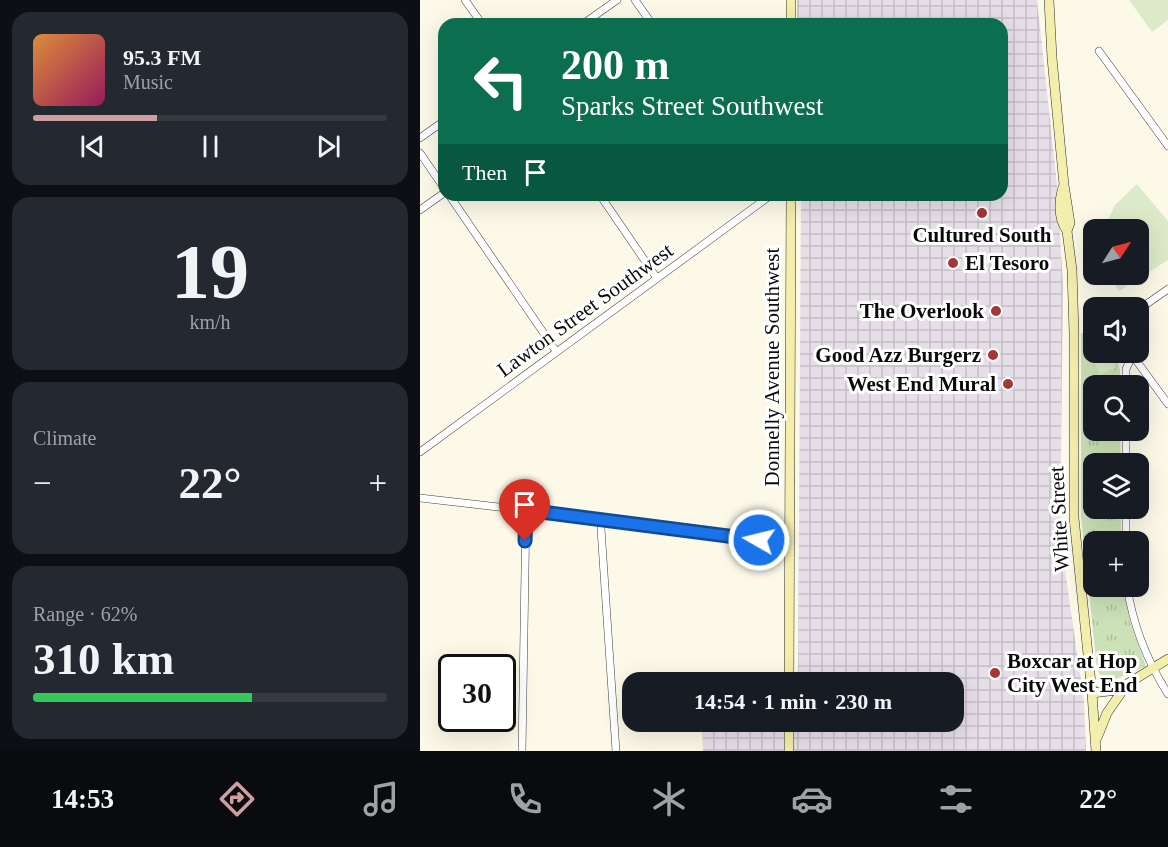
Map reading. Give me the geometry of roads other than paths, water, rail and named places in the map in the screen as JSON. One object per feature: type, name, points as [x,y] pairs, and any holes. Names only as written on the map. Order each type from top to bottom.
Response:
[{"type":"street","points":[[465,0],[478,18]]},
{"type":"street","points":[[591,18],[617,0]]},
{"type":"street","points":[[635,0],[648,18]]},
{"type":"street","points":[[791,0],[791,18]]},
{"type":"street","name":"White Street","points":[[1049,0],[1064,184],[1060,198],[1062,223],[1067,231],[1072,285],[1074,518],[1096,747]]},
{"type":"street","points":[[1099,51],[1168,146]]},
{"type":"street","points":[[420,138],[438,125]]},
{"type":"street","points":[[420,153],[438,181]]},
{"type":"street","points":[[420,210],[438,195]]},
{"type":"street","points":[[453,201],[556,351]]},
{"type":"street","points":[[604,201],[656,277]]},
{"type":"street","name":"Lawton Street Southwest","points":[[420,452],[763,201]]},
{"type":"street","name":"Donnelly Avenue Southwest","points":[[789,672],[791,201]]},
{"type":"street","points":[[1149,302],[1168,289]]},
{"type":"street","points":[[1138,363],[1168,405]]},
{"type":"street","points":[[420,498],[790,544]]},
{"type":"street","points":[[522,751],[526,510]]},
{"type":"street","points":[[602,519],[616,751]]},
{"type":"street","points":[[1129,597],[1135,625],[1153,670],[1168,694]]},
{"type":"street","points":[[1092,693],[1117,690],[1168,659]]},
{"type":"street","points":[[1096,747],[1107,713],[1127,685]]},
{"type":"street","points":[[789,732],[789,751]]},
{"type":"place","name":"Cultured South","points":[[982,213]]},
{"type":"place","name":"El Tesoro","points":[[953,263]]},
{"type":"place","name":"The Overlook","points":[[996,311]]},
{"type":"place","name":"Good Azz Burgerz","points":[[993,355]]},
{"type":"place","name":"West End Mural","points":[[1008,384]]},
{"type":"place","name":"Boxcar at Hop City West End","points":[[995,673]]}]
